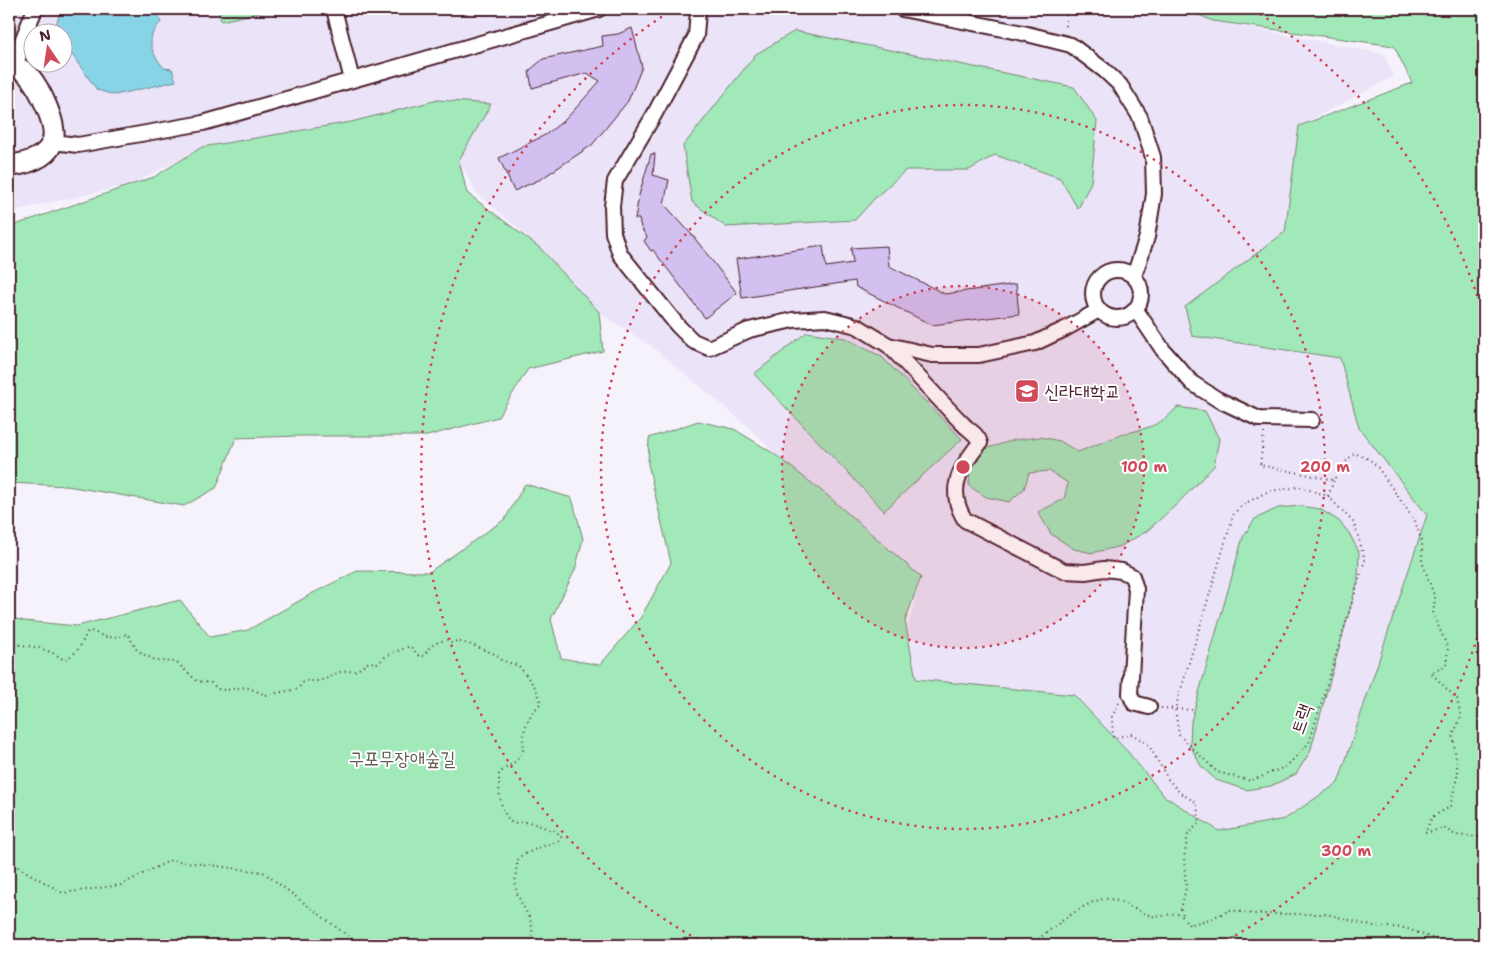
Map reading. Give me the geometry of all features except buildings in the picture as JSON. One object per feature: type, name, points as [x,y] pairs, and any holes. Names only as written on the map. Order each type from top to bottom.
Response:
[{"type":"street","points":[[9,166],[27,163],[43,155],[53,142],[54,126],[42,99],[28,76],[12,67],[35,9]]},
{"type":"street","points":[[334,9],[352,80]]},
{"type":"street","points":[[53,142],[78,145],[203,123],[599,9]]},
{"type":"street","points":[[697,9],[696,36],[654,115],[615,182],[612,206],[613,233],[620,254],[678,326],[693,341],[709,348],[749,330],[793,320],[825,318],[858,326],[888,345],[918,374],[963,425],[978,436],[980,443],[960,470],[956,486],[957,508],[965,520],[1064,571],[1085,572],[1104,569],[1122,571],[1132,576],[1136,589],[1130,694],[1134,703],[1149,707]]},
{"type":"street","points":[[902,9],[1022,33],[1071,45],[1104,70],[1120,85],[1140,117],[1153,157],[1154,194],[1150,220],[1147,237],[1134,276]]},
{"type":"street","points":[[1116,270],[1125,271],[1134,276],[1142,293],[1136,310],[1128,316],[1119,318],[1110,317],[1099,310],[1093,296],[1094,286],[1099,278],[1107,272],[1116,270]]},
{"type":"street","points":[[888,345],[932,355],[979,355],[1035,343],[1066,329],[1099,310]]},
{"type":"street","points":[[1136,310],[1163,350],[1192,383],[1217,399],[1259,419],[1312,420]]},
{"type":"path","points":[[1059,9],[1066,13],[1067,44]]},
{"type":"path","points":[[1265,419],[1260,465],[1334,480]]},
{"type":"path","points":[[1328,496],[1340,468],[1354,453],[1369,459],[1376,465],[1415,520],[1422,542],[1422,561],[1434,598],[1434,614],[1448,648],[1446,666],[1431,673],[1457,699],[1461,717],[1453,735],[1458,773],[1450,807],[1432,817],[1425,833],[1444,828],[1455,835],[1478,837],[1484,840]]},
{"type":"path","name":"트랙","points":[[1300,487],[1328,496],[1354,523],[1365,560],[1309,743],[1287,766],[1251,781],[1217,772],[1179,735],[1175,709],[1234,513],[1244,504],[1268,491],[1300,487]]},
{"type":"path","points":[[9,644],[28,645],[51,651],[64,660],[73,656],[80,649],[88,631],[111,638],[128,634],[136,649],[157,661],[176,662],[197,681],[211,683],[218,689],[225,690],[246,687],[266,695],[298,689],[304,680],[318,681],[339,672],[356,671],[369,662],[379,663],[387,654],[410,646],[418,655],[424,656],[428,649],[436,642],[447,640],[451,643],[458,641],[472,645],[497,655],[501,660],[519,666],[535,687],[541,703],[532,713],[526,726],[523,739],[524,748],[517,762],[499,774],[502,807],[507,818],[512,823],[529,822],[557,832],[561,837],[559,841],[519,857],[516,864],[516,891],[533,926],[528,945]]},
{"type":"path","points":[[1134,703],[1120,702],[1112,717],[1113,738],[1132,734],[1148,744],[1168,779],[1180,793],[1196,802],[1200,822],[1188,834],[1184,858],[1186,888],[1181,909],[1189,925],[1210,919],[1230,910],[1253,914],[1327,914],[1371,926],[1405,928],[1451,945]]},
{"type":"path","points":[[1149,707],[1194,710]]},
{"type":"path","points":[[9,862],[63,893],[121,886],[171,860],[263,872],[360,945]]},
{"type":"path","points":[[1030,945],[1072,913],[1095,902],[1109,898],[1153,916],[1179,914],[1184,916]]},
{"type":"shaded area","name":"신라대학교","points":[[9,9],[1191,9],[1225,23],[1385,54],[1393,77],[1299,126],[1285,232],[1185,307],[1192,336],[1340,358],[1359,428],[1427,515],[1338,783],[1285,819],[1219,831],[1164,796],[1128,752],[1074,695],[916,679],[907,632],[921,577],[782,460],[744,423],[651,346],[599,312],[540,248],[476,192],[459,160],[490,104],[438,100],[351,122],[202,147],[133,184],[9,212]]},
{"type":"green space","points":[[218,9],[276,9],[221,21]]},
{"type":"green space","name":"구포무장애숲길","points":[[1185,9],[1484,9],[1484,945],[9,945],[9,617],[24,621],[77,626],[180,600],[210,637],[248,630],[313,593],[357,571],[429,572],[505,519],[525,484],[572,498],[583,539],[575,570],[551,619],[561,658],[600,665],[641,617],[671,563],[648,464],[649,438],[698,421],[734,429],[773,453],[828,496],[921,577],[905,621],[916,679],[1074,695],[1128,752],[1164,796],[1219,831],[1285,819],[1338,783],[1427,515],[1359,428],[1340,358],[1192,336],[1185,307],[1285,232],[1299,126],[1412,83],[1394,46],[1213,21]]},
{"type":"green space","points":[[795,31],[1074,87],[1097,121],[1091,182],[1078,209],[1060,178],[995,155],[969,170],[906,170],[875,198],[855,220],[726,227],[692,202],[683,146],[756,54]]},
{"type":"green space","points":[[438,100],[491,104],[459,160],[467,193],[540,248],[599,312],[603,351],[528,369],[498,417],[427,436],[236,438],[216,488],[184,506],[67,486],[9,483],[9,227],[154,177],[202,147],[351,122]]},
{"type":"green space","points":[[807,332],[845,338],[882,357],[962,439],[884,511],[754,374]]},
{"type":"green space","points":[[1177,407],[1205,411],[1219,439],[1214,466],[1176,505],[1147,531],[1121,546],[1092,553],[1074,549],[1051,534],[1038,512],[1064,499],[1068,483],[1049,471],[1029,473],[1024,489],[1009,502],[986,497],[969,486],[970,466],[985,449],[1014,440],[1040,437],[1060,441],[1078,452],[1118,436],[1157,424]]},
{"type":"green space","points":[[1300,506],[1320,509],[1339,521],[1349,533],[1359,552],[1358,580],[1310,752],[1296,774],[1271,786],[1246,790],[1216,780],[1201,766],[1190,745],[1191,721],[1243,537],[1255,519],[1278,508]]},
{"type":"water","points":[[61,9],[156,9],[161,22],[152,34],[151,45],[164,68],[172,69],[176,81],[115,95],[97,90],[72,55],[72,22],[57,22]]},
{"type":"place","name":"신라대학교","points":[[1027,391]]}]
